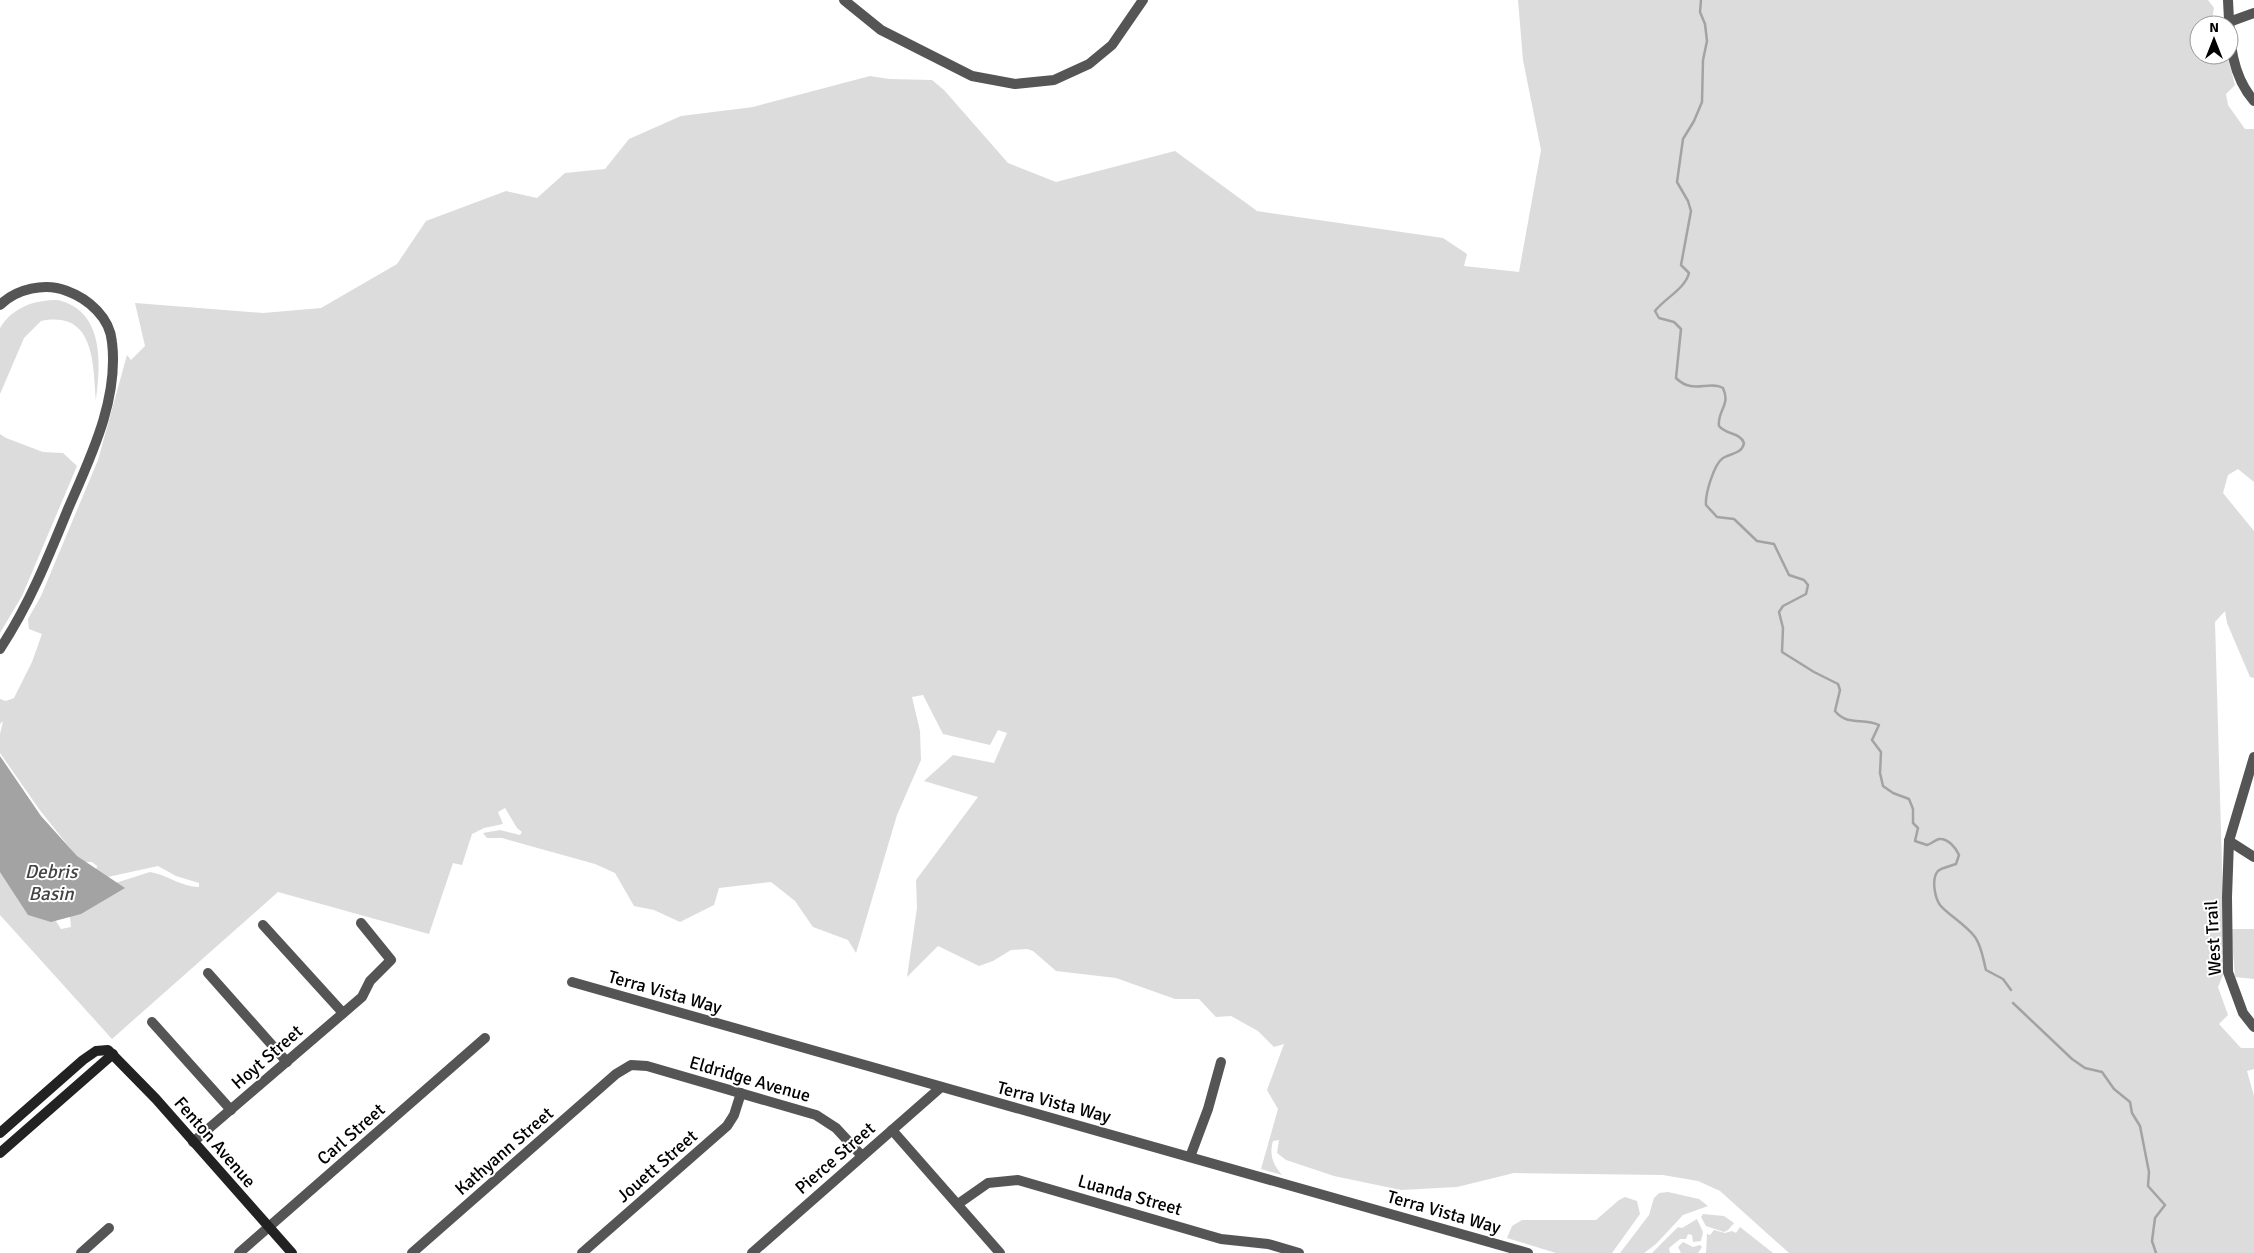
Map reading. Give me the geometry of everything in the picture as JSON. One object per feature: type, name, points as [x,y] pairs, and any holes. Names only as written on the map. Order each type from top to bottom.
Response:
[{"type":"street","points":[[844,0],[880,30],[972,76],[1015,84],[1054,80],[1089,64],[1112,45],[1143,0]]},
{"type":"street","points":[[2228,0],[2229,15]]},
{"type":"street","points":[[2239,18],[2254,13]]},
{"type":"street","points":[[2235,65],[2236,72],[2254,101]]},
{"type":"street","points":[[0,305],[6,299],[24,290],[45,287],[64,289],[78,295],[91,305],[107,325],[112,341],[113,364],[110,390],[96,442],[40,577],[23,612],[0,649]]},
{"type":"street","name":"West Trail","points":[[2254,757],[2229,841],[2228,972],[2243,1013],[2254,1027]]},
{"type":"street","points":[[2229,841],[2254,857]]},
{"type":"street","name":"Hoyt Street","points":[[193,1142],[362,997],[370,981],[391,960],[361,923]]},
{"type":"street","points":[[264,925],[343,1013]]},
{"type":"street","points":[[208,973],[287,1062]]},
{"type":"street","name":"Terra Vista Way","points":[[572,982],[940,1088],[1528,1253]]},
{"type":"street","points":[[152,1022],[231,1110]]},
{"type":"street","name":"Carl Street","points":[[239,1253],[485,1038]]},
{"type":"street","points":[[0,1133],[88,1056],[104,1049],[113,1054],[0,1153]]},
{"type":"street","name":"Fenton Avenue","points":[[113,1054],[292,1253]]},
{"type":"street","points":[[1190,1157],[1208,1109],[1221,1062]]},
{"type":"street","name":"Eldridge Avenue","points":[[616,1074],[631,1065],[647,1066],[816,1115],[836,1128],[862,1156]]},
{"type":"street","name":"Kathyann Street","points":[[412,1253],[616,1074]]},
{"type":"street","name":"Pierce Street","points":[[752,1253],[940,1088]]},
{"type":"street","name":"Jouett Street","points":[[582,1253],[727,1126],[734,1115],[741,1094]]},
{"type":"street","points":[[15,1120],[24,1132]]},
{"type":"street","points":[[892,1130],[1000,1253]]},
{"type":"street","name":"Luanda Street","points":[[958,1204],[988,1183],[1018,1180],[1221,1238],[1268,1244],[1298,1253]]},
{"type":"street","points":[[81,1253],[109,1228]]},
{"type":"shaded area","points":[[1518,0],[2208,0],[2214,8],[2213,15],[2189,15],[2189,65],[2230,65],[2235,85],[2226,94],[2228,105],[2245,129],[2254,129],[2254,482],[2238,469],[2228,475],[2223,493],[2254,531],[2254,678],[2250,677],[2227,623],[2225,611],[2215,622],[2225,970],[2218,987],[2228,1015],[2219,1024],[2241,1048],[2254,1048],[2254,1069],[2247,1071],[2254,1096],[2254,1253],[1789,1253],[1720,1191],[1698,1181],[1663,1175],[1514,1173],[1457,1187],[1401,1190],[1334,1176],[1286,1160],[1277,1153],[1279,1140],[1273,1141],[1272,1155],[1276,1167],[1282,1175],[1261,1169],[1278,1109],[1267,1090],[1284,1044],[1274,1047],[1258,1031],[1231,1016],[1216,1017],[1199,999],[1175,999],[1116,978],[1056,971],[1033,951],[1027,949],[1011,950],[993,961],[979,966],[938,946],[907,977],[917,908],[916,880],[978,797],[924,781],[953,755],[994,763],[1007,733],[998,730],[990,745],[943,734],[923,695],[912,697],[920,731],[921,760],[897,815],[856,953],[848,940],[813,927],[795,901],[771,882],[719,888],[714,905],[680,922],[654,910],[634,906],[615,873],[595,864],[502,838],[487,838],[483,833],[500,830],[520,835],[522,832],[517,828],[505,808],[498,812],[503,824],[484,828],[472,834],[462,865],[453,863],[429,934],[278,892],[112,1039],[0,915],[0,869],[51,913],[61,929],[71,927],[68,898],[150,872],[186,885],[199,887],[199,883],[176,876],[158,866],[94,880],[97,866],[92,862],[81,862],[39,809],[0,753],[0,734],[3,721],[0,724],[0,699],[6,701],[14,698],[32,662],[42,634],[29,629],[28,619],[41,596],[98,460],[127,355],[131,360],[145,346],[135,303],[263,313],[321,308],[397,264],[426,221],[506,191],[537,198],[565,173],[605,169],[629,139],[681,116],[753,107],[870,76],[889,79],[932,80],[944,90],[1008,163],[1056,182],[1175,151],[1257,211],[1443,238],[1467,254],[1464,266],[1519,272],[1541,150],[1523,60]]},
{"type":"shaded area","points":[[58,300],[73,306],[84,315],[92,327],[96,340],[99,370],[96,400],[92,356],[88,343],[81,332],[72,324],[59,320],[41,321],[24,338],[0,394],[0,328],[11,315],[25,306],[41,301]]},
{"type":"shaded area","points":[[0,434],[43,452],[63,453],[77,466],[22,596],[0,633]]},
{"type":"shaded area","points":[[2231,929],[2254,929],[2254,979],[2235,977]]},
{"type":"shaded area","points":[[1668,1192],[1699,1199],[1708,1206],[1683,1215],[1656,1244],[1644,1253],[1620,1253],[1649,1215],[1654,1198],[1659,1193]]},
{"type":"shaded area","points":[[1625,1197],[1637,1201],[1640,1214],[1612,1253],[1556,1253],[1507,1238],[1512,1226],[1522,1220],[1596,1220]]},
{"type":"shaded area","points":[[1703,1214],[1724,1216],[1734,1223],[1724,1232],[1706,1226],[1701,1217]]},
{"type":"shaded area","points":[[1697,1219],[1703,1232],[1701,1241],[1693,1242],[1692,1235],[1688,1234],[1686,1239],[1680,1239],[1669,1248],[1670,1253],[1652,1253],[1678,1227],[1682,1228]]},
{"type":"shaded area","points":[[1740,1227],[1773,1253],[1706,1253],[1707,1234],[1710,1235],[1714,1230],[1736,1233]]},
{"type":"shaded area","points":[[1683,1242],[1693,1247],[1700,1245],[1702,1247],[1698,1253],[1681,1253],[1678,1247]]},
{"type":"water","name":"Debris Basin","points":[[0,756],[41,816],[77,856],[125,888],[81,914],[51,922],[28,915],[0,872]]},
{"type":"waterway","points":[[1701,0],[1700,12],[1705,24],[1707,41],[1703,60],[1702,102],[1694,121],[1683,139],[1677,182],[1688,201],[1691,211],[1681,265],[1689,273],[1679,289],[1655,311],[1659,318],[1674,322],[1681,329],[1676,378],[1688,386],[1712,385],[1723,388],[1725,404],[1720,416],[1719,426],[1742,439],[1744,443],[1741,449],[1723,458],[1716,466],[1709,487],[1706,505],[1717,517],[1734,519],[1757,541],[1774,544],[1789,575],[1804,580],[1808,585],[1806,594],[1783,606],[1779,612],[1783,628],[1782,652],[1838,684],[1840,690],[1835,711],[1840,716],[1845,719],[1879,725],[1872,740],[1881,752],[1880,773],[1883,786],[1893,793],[1909,799],[1913,809],[1913,823],[1918,828],[1915,841],[1927,845],[1939,839],[1946,840],[1959,855],[1956,864],[1939,870],[1936,874],[1934,888],[1938,902],[1975,937],[1981,949],[1986,970],[2003,979],[2011,990]]},
{"type":"waterway","points":[[2013,1003],[2072,1059],[2085,1068],[2102,1072],[2114,1089],[2130,1102],[2132,1113],[2140,1126],[2149,1172],[2148,1186],[2165,1205],[2155,1218],[2152,1241],[2156,1253]]}]
